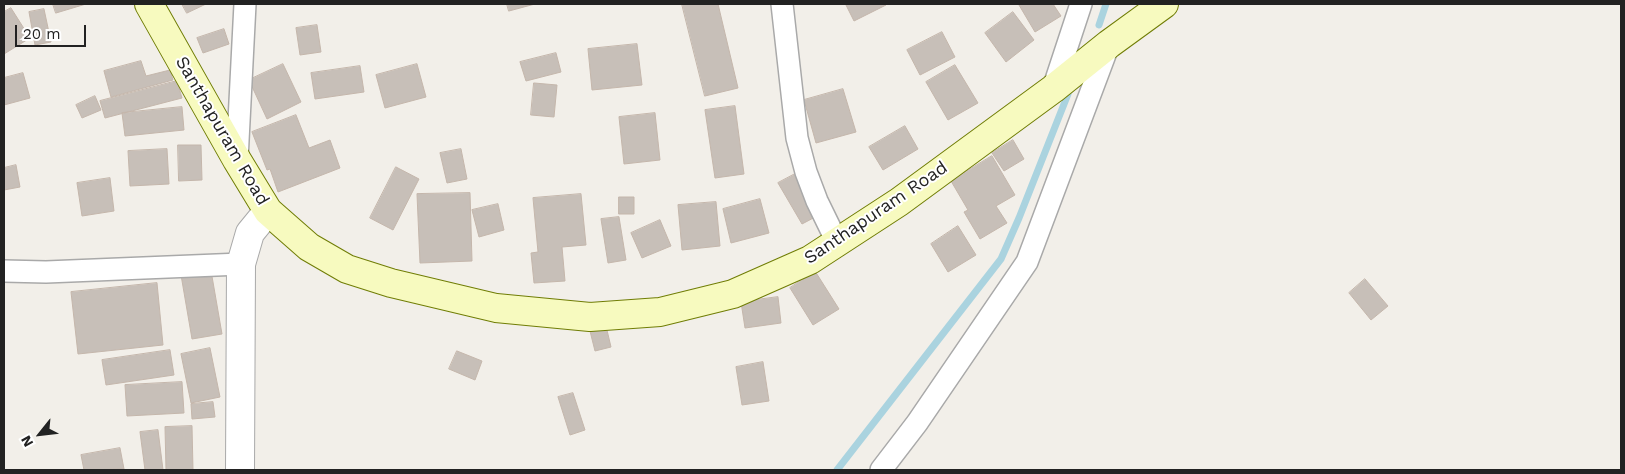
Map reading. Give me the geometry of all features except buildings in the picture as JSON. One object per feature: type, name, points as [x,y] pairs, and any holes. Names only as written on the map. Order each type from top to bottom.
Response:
[{"type":"main road","name":"Santhapuram Road","points":[[149,4],[268,211],[310,247],[347,269],[391,283],[496,308],[590,317],[660,312],[733,294],[810,260],[899,202],[1053,89],[1109,44],[1164,4]]},
{"type":"street","points":[[237,160],[245,4]]},
{"type":"street","points":[[782,4],[797,138],[814,194],[837,242]]},
{"type":"street","points":[[1053,89],[1081,4]]},
{"type":"street","points":[[880,470],[917,423],[1027,262],[1109,44]]},
{"type":"street","points":[[240,470],[241,264],[250,233],[268,211]]},
{"type":"street","points":[[4,271],[46,272],[241,264]]},
{"type":"waterway","points":[[1099,25],[1106,4]]},
{"type":"waterway","points":[[837,470],[1001,259],[1068,94]]}]
